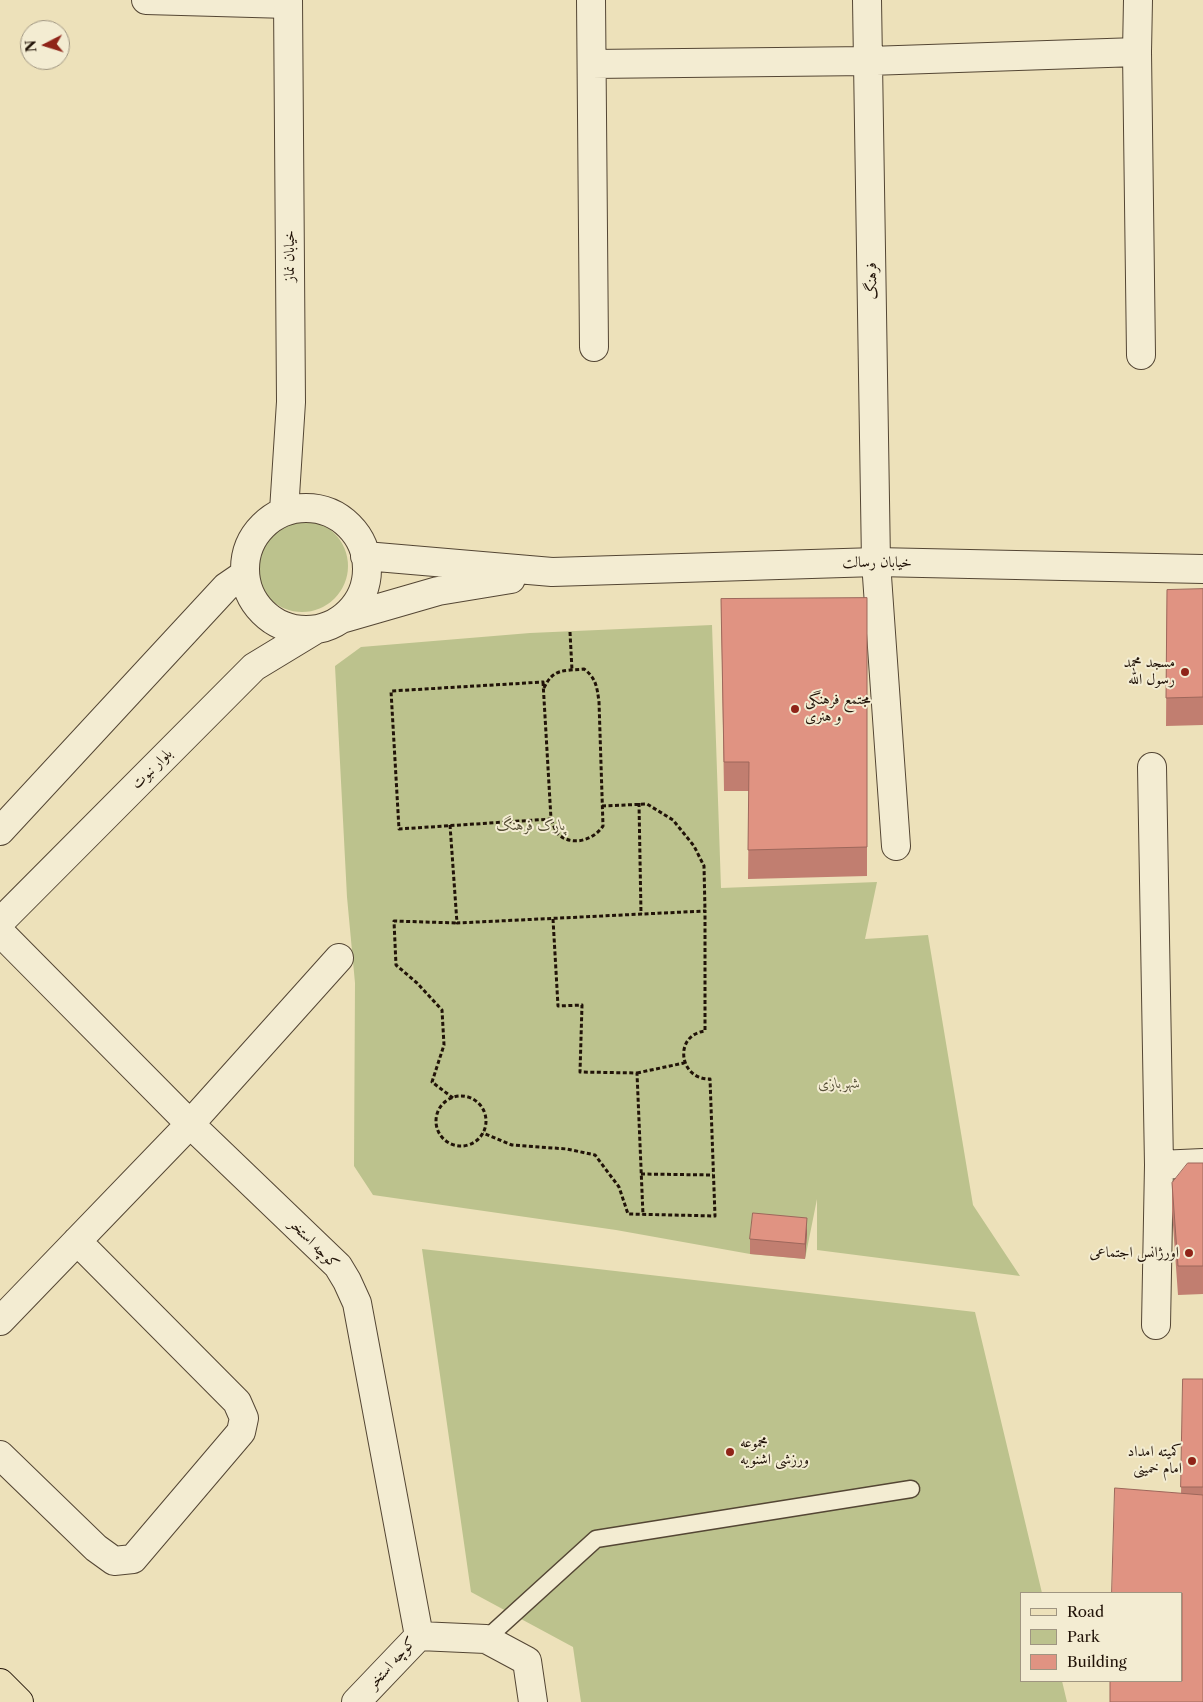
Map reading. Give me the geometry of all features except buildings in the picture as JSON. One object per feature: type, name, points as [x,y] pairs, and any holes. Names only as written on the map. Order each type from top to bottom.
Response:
[{"type":"main road","points":[[0,1684],[19,1702]]},
{"type":"street","points":[[146,0],[288,2]]},
{"type":"street","points":[[591,0],[594,347]]},
{"type":"street","name":"فرهنگ","points":[[867,0],[876,562],[896,846]]},
{"type":"street","points":[[1138,0],[1141,355]]},
{"type":"street","name":"خیابان نماز","points":[[284,511],[291,402],[288,2]]},
{"type":"street","points":[[592,64],[869,61],[1137,52]]},
{"type":"street","points":[[341,619],[354,606],[363,591],[367,574],[365,556],[358,536],[344,521],[325,511],[304,508],[284,511],[267,521],[254,536],[246,554],[245,574],[250,594],[260,610],[276,623],[295,630],[315,630],[329,626],[341,619],[438,591],[552,572]]},
{"type":"street","points":[[365,556],[552,572]]},
{"type":"street","name":"خیابان رسالت","points":[[552,572],[876,562],[1203,569]]},
{"type":"street","points":[[0,831],[226,587],[245,574]]},
{"type":"street","name":"بلوار نبوت","points":[[0,922],[254,667],[315,630]]},
{"type":"street","points":[[1152,767],[1160,1165],[1156,1325]]},
{"type":"street","name":"کوچه استخر","points":[[0,932],[190,1124],[338,1266],[357,1303],[419,1636],[356,1702]]},
{"type":"street","points":[[0,1321],[190,1124],[339,958]]},
{"type":"street","points":[[1160,1165],[1203,1163]]},
{"type":"street","points":[[0,1455],[96,1548],[114,1561],[133,1559],[241,1432],[244,1418],[237,1402],[77,1241]]},
{"type":"street","points":[[419,1636],[486,1639],[527,1662],[533,1702]]},
{"type":"lane","points":[[486,1639],[596,1539],[911,1489]]},
{"type":"path","points":[[570,632],[572,670]]},
{"type":"path","points":[[544,688],[549,678],[556,672],[584,669],[591,674],[597,685],[603,826],[598,834],[587,840],[572,841],[564,838],[557,833],[551,819],[543,682],[390,691],[399,829],[551,819]]},
{"type":"path","points":[[639,803],[641,914]]},
{"type":"path","points":[[483,1133],[512,1145],[566,1149],[595,1155],[619,1187],[628,1214],[715,1216],[710,1079],[701,1079],[692,1073],[684,1063],[683,1048],[688,1040],[699,1032],[705,1031],[704,866],[694,846],[673,820],[647,804],[602,806]]},
{"type":"path","points":[[450,826],[457,923]]},
{"type":"path","points":[[453,1098],[432,1082],[444,1045],[442,1010],[417,983],[396,965],[394,921],[457,923],[705,911]]},
{"type":"path","points":[[553,918],[558,1006],[582,1005],[580,1072],[637,1073],[684,1063]]},
{"type":"path","points":[[637,1073],[643,1215]]},
{"type":"path","points":[[461,1096],[477,1102],[482,1108],[486,1125],[483,1133],[471,1144],[456,1146],[443,1138],[438,1131],[437,1116],[440,1108],[445,1102],[453,1098],[461,1096]]},
{"type":"path","points":[[641,1174],[713,1175]]},
{"type":"green space","points":[[302,520],[320,523],[335,533],[345,548],[348,566],[345,584],[335,599],[320,609],[302,612],[284,609],[269,599],[259,584],[256,566],[259,548],[269,533],[284,523]]},
{"type":"green space","name":"پارک فرهنگ","points":[[712,625],[721,888],[877,882],[865,939],[928,935],[973,1205],[1020,1276],[817,1250],[817,1199],[805,1259],[750,1254],[616,1230],[373,1195],[354,1166],[355,983],[347,897],[335,666],[361,647],[530,633]]},
{"type":"green space","name":"مجموعه ورزشی اشنویه","points":[[422,1249],[975,1312],[1042,1592],[1020,1592],[1020,1682],[1062,1682],[1067,1702],[581,1702],[573,1647],[471,1592]]},
{"type":"place","name":"مسجد محمد رسول الله","points":[[1185,672]]},
{"type":"place","name":"مجتمع فرهنگی و هنری","points":[[795,709]]},
{"type":"place","name":"اورژانس اجتماعی","points":[[1189,1253]]},
{"type":"place","name":"مجموعه ورزشی اشنویه","points":[[730,1452]]},
{"type":"place","name":"کمیته امداد امام خمینی","points":[[1192,1461]]},
{"type":"park label","name":"شهربازی","points":[[839,1084]]}]
